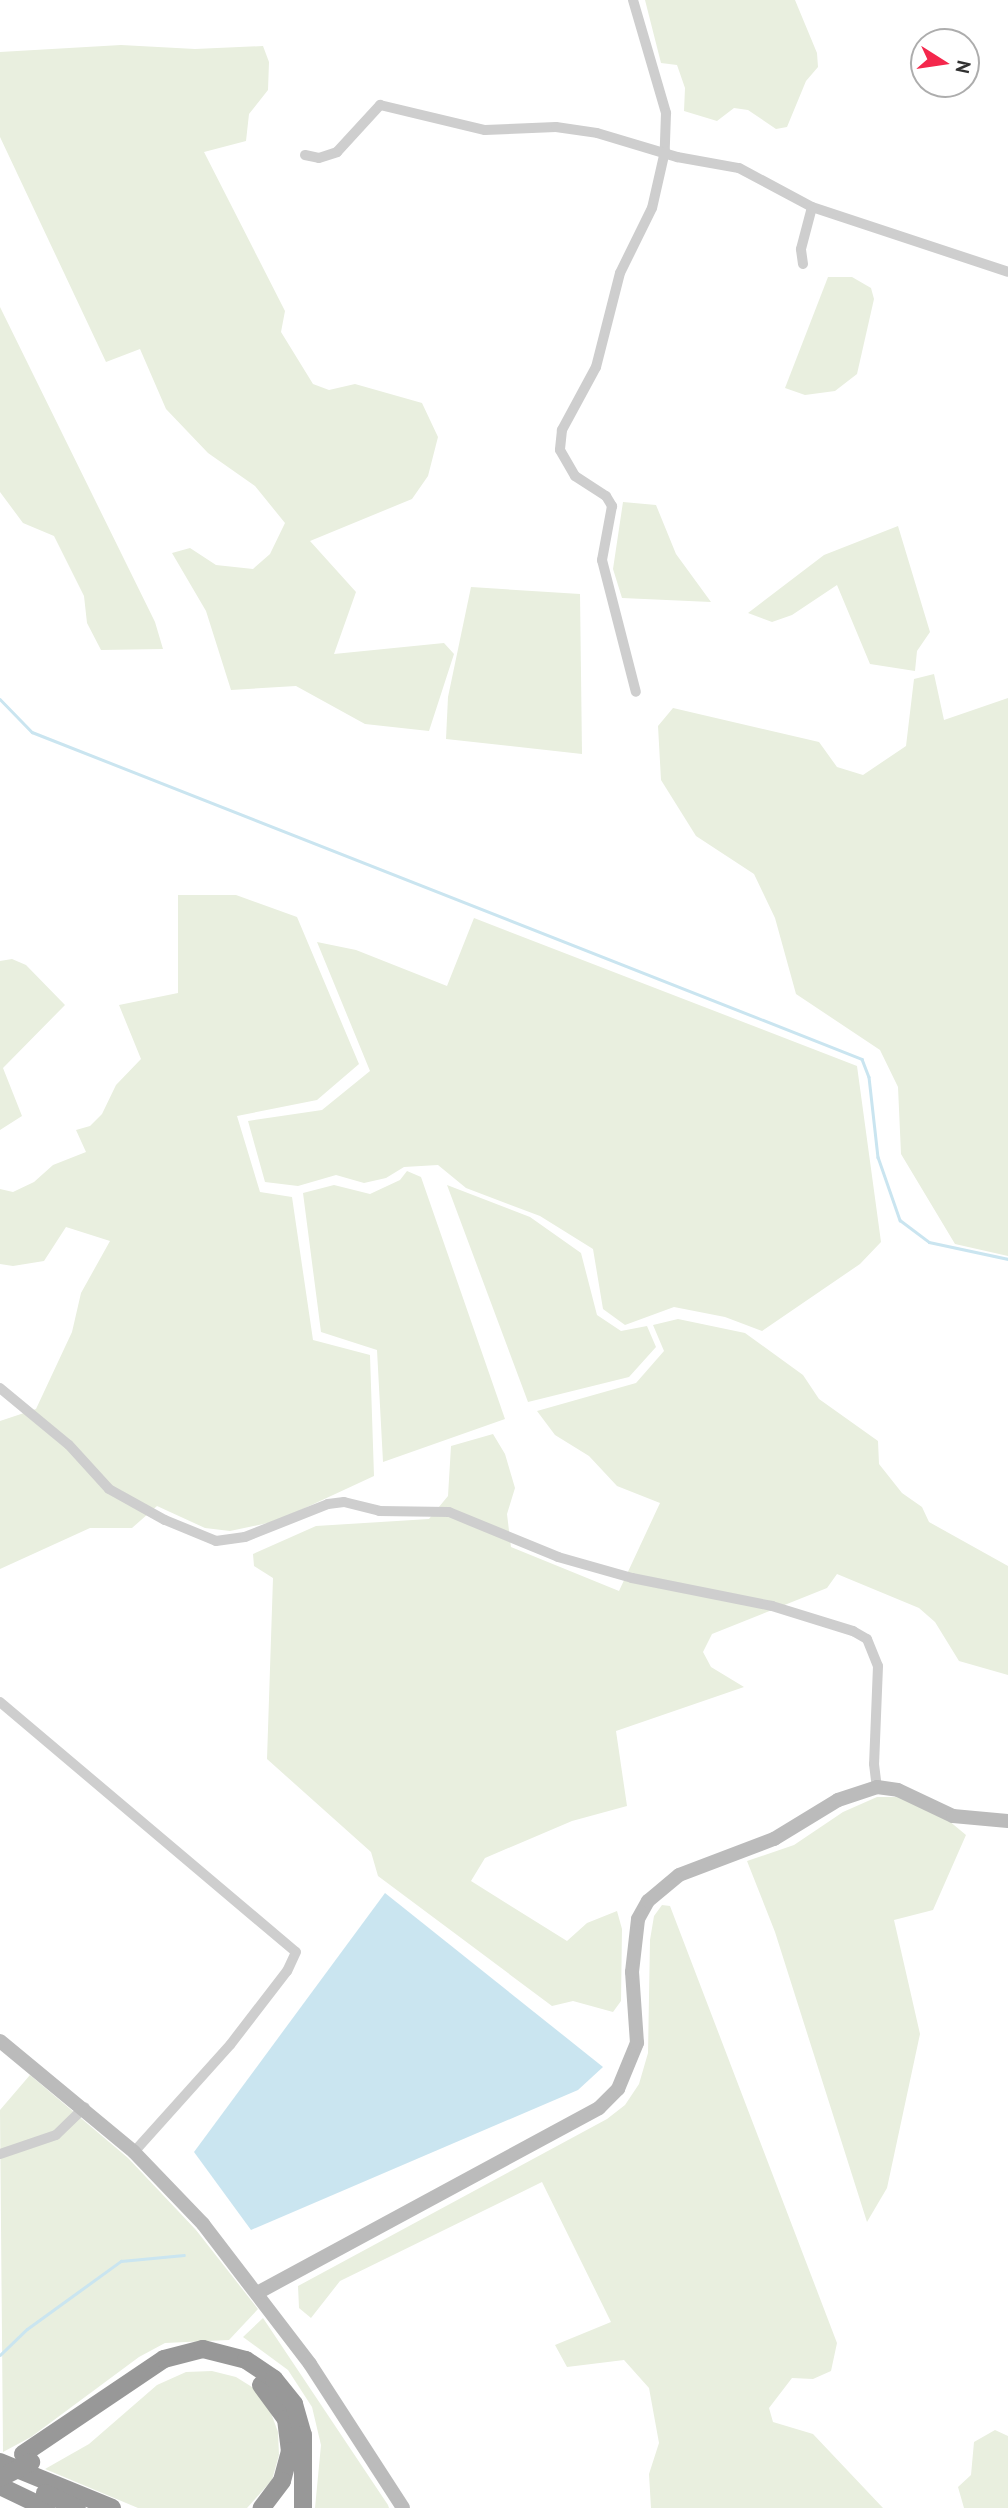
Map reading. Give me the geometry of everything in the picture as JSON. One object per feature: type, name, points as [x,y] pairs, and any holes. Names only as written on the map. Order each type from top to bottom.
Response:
[{"type":"highway","points":[[0,2478],[164,2359],[203,2349],[246,2360],[274,2379],[294,2404],[303,2435],[303,2508]]},
{"type":"highway","points":[[0,2464],[27,2458],[159,2374],[187,2364],[221,2362],[248,2372],[272,2394],[286,2419],[290,2451],[282,2481],[262,2508]]},
{"type":"highway","points":[[0,2464],[112,2508]]},
{"type":"highway","points":[[0,2472],[77,2508]]},
{"type":"highway","points":[[0,2486],[46,2508]]},
{"type":"street","points":[[634,0],[666,113],[665,151],[652,208],[620,273],[596,367],[562,430],[560,450],[575,476],[606,496],[612,506],[602,560],[636,692]]},
{"type":"street","points":[[305,155],[319,158],[337,152],[380,105],[485,130],[556,127],[739,167],[812,207],[1008,272]]},
{"type":"street","points":[[803,264],[801,249],[812,207]]},
{"type":"street","points":[[0,1388],[69,1446],[109,1489],[165,1520],[216,1541],[245,1537],[328,1504],[344,1502],[380,1511],[449,1512],[558,1557],[632,1578],[772,1606],[853,1630],[867,1639],[878,1666],[874,1764],[877,1787]]},
{"type":"street","points":[[0,1702],[296,1952],[287,1971],[230,2045],[134,2152]]},
{"type":"street","points":[[257,2293],[599,2108],[618,2089],[637,2043],[633,1947],[638,1919],[648,1901],[679,1875],[774,1839],[838,1800],[877,1787],[898,1790],[953,1816],[1008,1821]]},
{"type":"street","points":[[0,2041],[85,2107],[134,2152],[203,2224],[310,2364],[403,2508]]},
{"type":"street","points":[[0,2154],[56,2135],[85,2107]]},
{"type":"green space","points":[[645,0],[795,0],[817,53],[818,67],[806,81],[787,127],[776,129],[748,110],[734,108],[717,121],[684,111],[685,88],[677,65],[661,63]]},
{"type":"green space","points":[[121,45],[195,49],[263,46],[269,62],[268,90],[249,114],[246,141],[204,152],[285,311],[281,332],[313,384],[329,390],[355,384],[422,403],[438,437],[428,476],[412,499],[310,541],[356,592],[334,654],[444,643],[454,654],[429,731],[365,724],[296,686],[231,690],[206,611],[172,553],[190,548],[216,565],[253,569],[270,554],[285,523],[255,486],[208,453],[166,409],[140,349],[106,362],[0,137],[0,52]]},
{"type":"green space","points":[[828,277],[852,277],[871,288],[874,299],[857,374],[835,391],[805,395],[785,388]]},
{"type":"green space","points":[[0,307],[155,622],[163,649],[101,650],[87,623],[84,596],[54,536],[23,523],[0,492]]},
{"type":"green space","points":[[623,502],[656,505],[676,554],[711,602],[622,598],[613,569]]},
{"type":"green space","points":[[898,526],[930,632],[917,651],[915,671],[870,664],[837,585],[792,615],[772,622],[748,613],[824,555]]},
{"type":"green space","points":[[471,587],[580,594],[582,754],[446,739],[448,697]]},
{"type":"green space","points":[[934,674],[944,720],[1008,698],[1008,1256],[955,1244],[901,1154],[898,1087],[880,1050],[796,994],[775,918],[754,874],[696,836],[661,780],[658,726],[673,708],[819,742],[837,767],[863,775],[906,746],[914,679]]},
{"type":"green space","points":[[178,895],[236,895],[297,917],[359,1064],[317,1100],[237,1116],[260,1192],[292,1197],[313,1340],[370,1355],[374,1476],[277,1521],[230,1531],[205,1528],[157,1506],[132,1528],[90,1528],[0,1569],[0,1421],[36,1409],[72,1332],[81,1293],[110,1241],[66,1227],[44,1261],[13,1266],[0,1264],[0,1189],[13,1192],[34,1182],[53,1165],[86,1152],[76,1130],[90,1126],[102,1114],[116,1085],[141,1059],[119,1005],[178,993]]},
{"type":"green space","points":[[474,918],[857,1066],[881,1242],[860,1264],[762,1331],[725,1317],[674,1307],[625,1325],[603,1309],[593,1249],[540,1216],[466,1188],[438,1165],[404,1167],[386,1178],[364,1183],[336,1175],[298,1186],[265,1182],[248,1121],[322,1110],[370,1071],[317,942],[356,950],[447,986]]},
{"type":"green space","points":[[12,959],[26,965],[65,1005],[3,1068],[22,1116],[0,1130],[0,961]]},
{"type":"green space","points":[[407,1171],[421,1177],[505,1419],[383,1462],[377,1350],[321,1332],[303,1193],[334,1185],[370,1194],[400,1180]]},
{"type":"green space","points":[[447,1185],[530,1217],[581,1253],[597,1315],[621,1331],[647,1326],[656,1347],[629,1377],[528,1402]]},
{"type":"green space","points":[[678,1319],[745,1333],[803,1375],[819,1399],[878,1441],[879,1464],[902,1493],[922,1507],[929,1522],[1008,1566],[1008,1675],[959,1661],[935,1622],[919,1608],[837,1574],[827,1588],[712,1634],[703,1652],[711,1667],[744,1687],[616,1731],[627,1806],[572,1821],[485,1858],[471,1881],[567,1941],[587,1923],[617,1911],[622,1929],[621,2001],[613,2012],[573,2001],[552,2006],[378,1876],[371,1852],[267,1759],[273,1578],[254,1566],[253,1554],[316,1526],[429,1519],[448,1496],[451,1446],[493,1434],[505,1454],[515,1488],[507,1514],[511,1547],[619,1591],[660,1503],[617,1486],[589,1456],[555,1435],[537,1411],[636,1383],[664,1351],[653,1325]]},
{"type":"green space","points":[[877,1797],[899,1797],[948,1820],[966,1835],[933,1910],[894,1920],[920,2034],[887,2188],[867,2222],[775,1932],[747,1861],[794,1845],[843,1812]]},
{"type":"green space","points":[[662,1905],[670,1906],[837,2343],[831,2371],[813,2379],[792,2378],[769,2408],[773,2422],[813,2434],[883,2508],[651,2508],[649,2474],[659,2443],[649,2388],[624,2360],[567,2367],[555,2345],[611,2322],[542,2182],[340,2281],[311,2318],[299,2308],[298,2286],[607,2119],[625,2105],[639,2084],[648,2053],[650,1940],[654,1916]]},
{"type":"green space","points":[[30,2075],[128,2158],[196,2230],[258,2309],[229,2340],[165,2343],[139,2357],[31,2437],[3,2452],[0,2110]]},
{"type":"green space","points":[[263,2318],[389,2508],[315,2508],[321,2445],[312,2407],[288,2370],[243,2337]]},
{"type":"green space","points":[[212,2371],[236,2377],[252,2387],[268,2405],[278,2432],[279,2455],[272,2480],[247,2508],[138,2508],[45,2469],[89,2444],[157,2385],[186,2372]]},
{"type":"green space","points":[[995,2430],[1008,2436],[1008,2508],[964,2508],[958,2487],[971,2475],[974,2442]]},
{"type":"water","points":[[385,1893],[603,2067],[578,2090],[251,2230],[194,2152]]},
{"type":"waterway","points":[[0,699],[32,732],[862,1059],[869,1077],[878,1157],[900,1220],[929,1242],[1008,1259]]},
{"type":"waterway","points":[[0,2355],[27,2329],[121,2261],[184,2255]]}]
